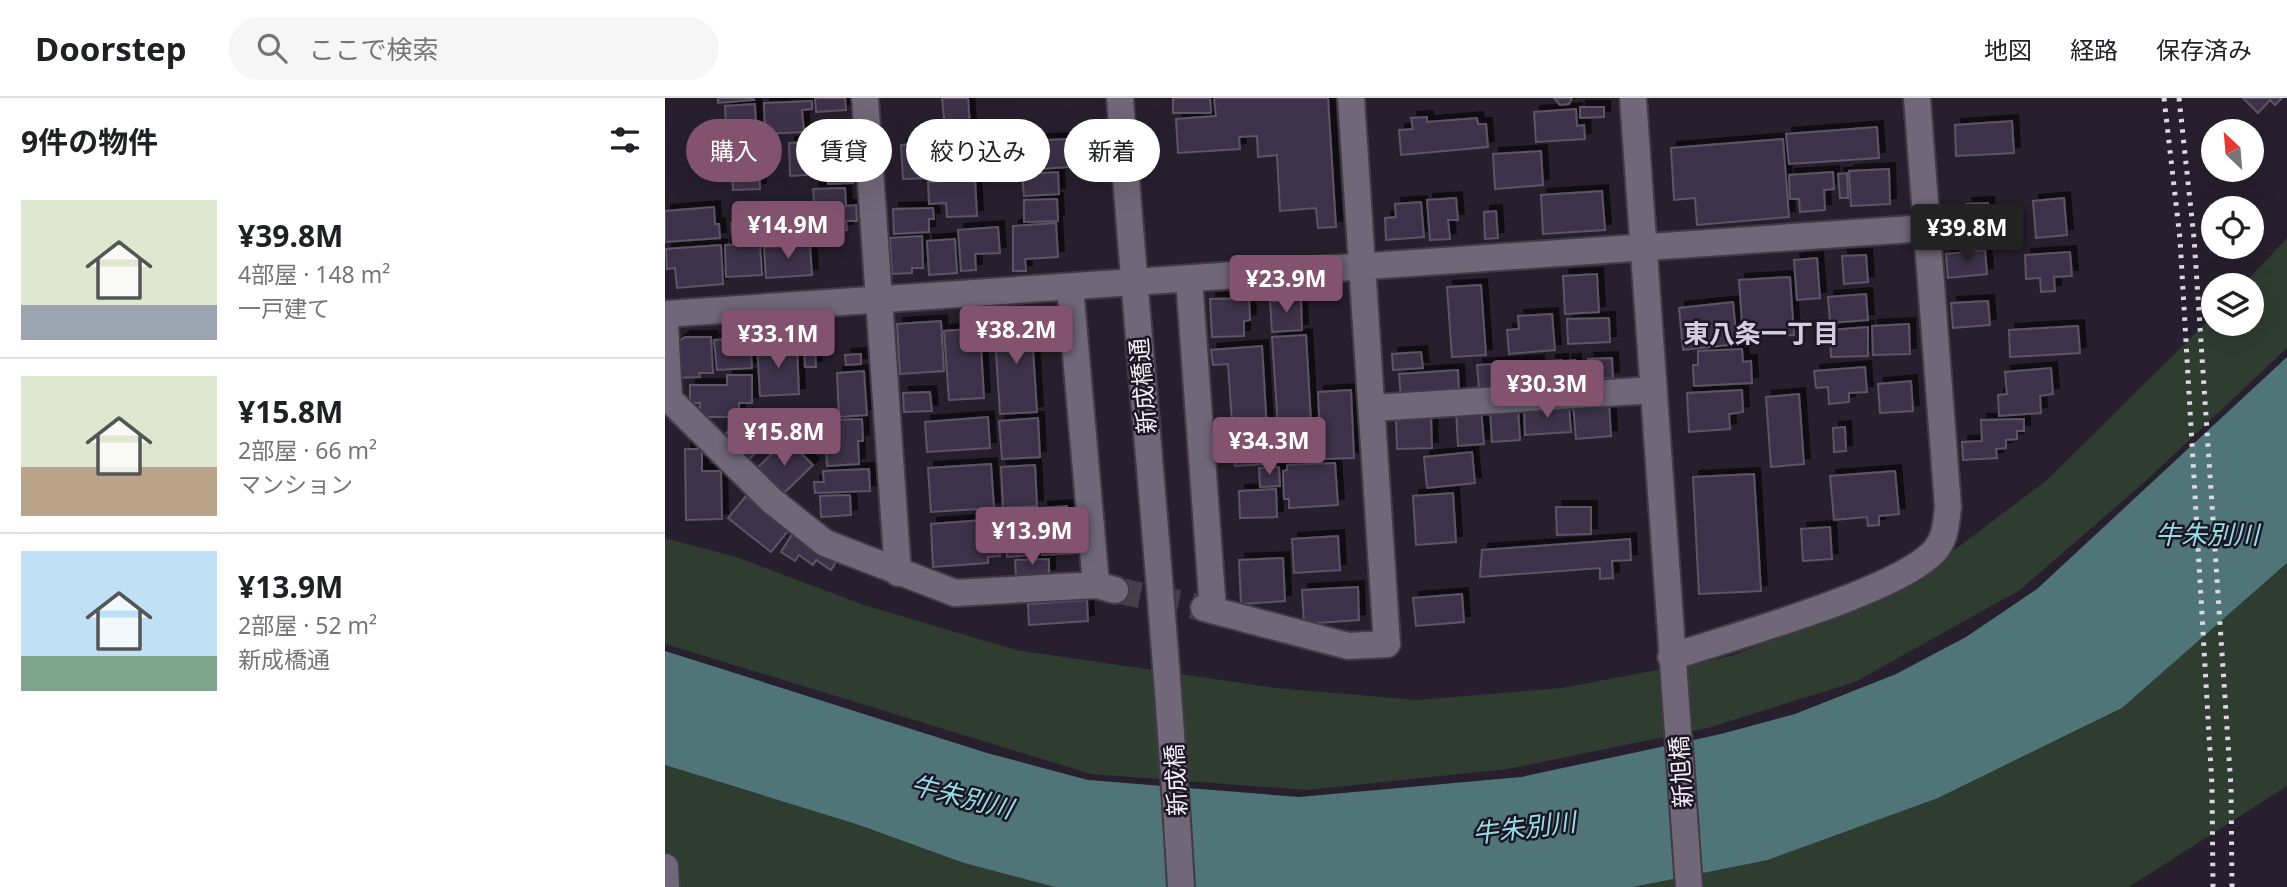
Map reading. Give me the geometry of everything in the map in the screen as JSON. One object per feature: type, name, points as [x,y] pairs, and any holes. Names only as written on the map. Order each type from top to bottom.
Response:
[{"type":"street","points":[[865,98],[898,573]]},
{"type":"street","name":"新成橋通","points":[[1121,98],[1132,282],[1169,677]]},
{"type":"street","points":[[1189,279],[1208,609],[1348,646],[1387,644],[1351,98]]},
{"type":"street","name":"新旭橋","points":[[1633,98],[1689,887]]},
{"type":"street","points":[[1671,657],[1868,590],[1921,563],[1943,539],[1948,507],[1917,98]]},
{"type":"street","points":[[665,314],[1927,228]]},
{"type":"street","points":[[665,325],[669,399],[771,500],[825,543],[955,593],[1106,587],[1070,287]]},
{"type":"street","points":[[1373,408],[1654,390]]},
{"type":"street","name":"新成橋","points":[[1169,677],[1181,887]]},
{"type":"street","points":[[665,867],[666,887]]},
{"type":"shaded area","points":[[2287,238],[2287,348],[2148,479],[2020,590],[1855,682],[1708,728],[1508,769],[1307,790],[1091,774],[665,644],[665,538],[739,558],[864,605],[1016,650],[1275,688],[1416,700],[1562,688],[1731,656],[1900,591],[2046,481],[2201,328],[2201,336],[2264,336],[2264,273],[2254,273]]},
{"type":"shaded area","points":[[2287,563],[2287,786],[2129,887],[1633,887],[1768,860],[1938,798],[2076,731],[2122,708]]},
{"type":"shaded area","points":[[665,765],[859,825],[964,863],[1055,887],[665,887]]},
{"type":"water","name":"牛朱別川","points":[[2287,357],[2287,563],[2122,708],[1938,798],[1768,860],[1633,887],[1055,887],[964,863],[859,825],[665,765],[665,651],[987,753],[1088,780],[1299,797],[1521,777],[1721,734],[1795,714],[1896,674],[1966,637],[2037,589]]},
{"type":"building","points":[[718,98],[753,98],[754,100],[718,103]]},
{"type":"building","points":[[815,98],[845,98],[846,110],[816,112]]},
{"type":"building","points":[[942,98],[968,98],[969,119],[944,119]]},
{"type":"building","points":[[1173,98],[1210,98],[1211,113],[1173,113]]},
{"type":"building","points":[[1214,98],[1328,98],[1336,227],[1318,228],[1316,208],[1280,211],[1277,155],[1258,157],[1257,136],[1239,137],[1240,149],[1178,153],[1176,119],[1216,116]]},
{"type":"building","points":[[1554,98],[1572,98],[1569,104],[1560,105]]},
{"type":"building","points":[[2243,98],[2282,98],[2275,105],[2270,100],[2258,113]]},
{"type":"building","points":[[812,101],[812,109],[802,110],[803,119],[796,119],[796,132],[782,133],[782,119],[765,119],[764,103]]},
{"type":"building","points":[[755,104],[756,119],[726,119],[725,106]]},
{"type":"building","points":[[1580,107],[1604,107],[1604,117],[1580,118]]},
{"type":"building","points":[[1576,109],[1577,126],[1584,125],[1585,139],[1536,142],[1534,112]]},
{"type":"building","points":[[1427,117],[1427,122],[1477,118],[1478,124],[1486,124],[1488,147],[1401,155],[1399,130],[1413,129],[1411,118]]},
{"type":"building","points":[[2012,121],[2014,153],[1956,156],[1955,125]]},
{"type":"building","points":[[1877,127],[1879,158],[1789,164],[1786,134]]},
{"type":"building","points":[[1064,139],[1064,167],[1050,168],[1050,140]]},
{"type":"building","points":[[1783,139],[1789,217],[1697,225],[1695,198],[1674,200],[1671,148]]},
{"type":"building","points":[[789,143],[796,143],[796,176],[790,176]]},
{"type":"building","points":[[901,145],[906,145],[906,179],[903,179]]},
{"type":"building","points":[[1541,151],[1543,185],[1495,189],[1493,154]]},
{"type":"building","points":[[1889,169],[1890,204],[1851,206],[1849,171]]},
{"type":"building","points":[[1050,172],[1058,172],[1059,194],[1024,196],[1023,182],[1050,182]]},
{"type":"building","points":[[1833,172],[1834,189],[1824,190],[1825,210],[1800,212],[1799,199],[1790,199],[1789,175]]},
{"type":"building","points":[[1847,173],[1848,198],[1840,198],[1838,174]]},
{"type":"building","points":[[732,182],[760,182],[760,189],[733,190]]},
{"type":"building","points":[[828,182],[853,182],[853,183]]},
{"type":"building","points":[[928,182],[975,182],[977,216],[947,217],[946,203],[929,204]]},
{"type":"building","points":[[845,188],[846,206],[856,205],[857,221],[846,221],[847,230],[801,233],[800,214],[815,213],[813,189]]},
{"type":"building","points":[[1602,191],[1605,230],[1543,234],[1541,195]]},
{"type":"building","points":[[1456,198],[1458,220],[1448,220],[1450,239],[1430,240],[1427,200]]},
{"type":"building","points":[[2064,198],[2067,235],[2036,238],[2033,201]]},
{"type":"building","points":[[1057,199],[1058,221],[1024,222],[1024,200]]},
{"type":"building","points":[[1421,202],[1424,237],[1386,240],[1385,218],[1396,217],[1395,204]]},
{"type":"building","points":[[1988,203],[1991,236],[1968,238],[1966,204]]},
{"type":"building","points":[[714,207],[715,224],[719,224],[720,238],[665,242],[665,211]]},
{"type":"building","points":[[933,208],[934,219],[929,219],[929,232],[894,234],[893,209]]},
{"type":"building","points":[[1496,211],[1498,238],[1485,239],[1484,212]]},
{"type":"building","points":[[752,222],[752,233],[732,234],[731,223]]},
{"type":"building","points":[[1056,223],[1058,257],[1025,259],[1026,271],[1013,271],[1013,226]]},
{"type":"building","points":[[998,227],[1000,253],[975,254],[976,270],[961,271],[958,230]]},
{"type":"building","points":[[922,236],[923,268],[912,268],[912,273],[892,274],[890,238]]},
{"type":"building","points":[[955,239],[957,273],[929,275],[927,241]]},
{"type":"building","points":[[760,243],[762,275],[726,277],[725,245]]},
{"type":"building","points":[[721,245],[723,284],[677,288],[675,268],[667,269],[666,249]]},
{"type":"building","points":[[810,245],[812,275],[766,278],[764,247]]},
{"type":"building","points":[[1985,250],[1987,274],[1948,278],[1946,254]]},
{"type":"building","points":[[2070,252],[2072,276],[2054,277],[2055,291],[2041,292],[2040,278],[2026,279],[2025,255]]},
{"type":"building","points":[[1866,255],[1868,282],[1844,284],[1842,256]]},
{"type":"building","points":[[1817,258],[1820,298],[1797,300],[1794,260]]},
{"type":"building","points":[[1597,274],[1599,312],[1565,314],[1563,276]]},
{"type":"building","points":[[1790,277],[1794,335],[1743,337],[1739,280]]},
{"type":"building","points":[[1481,285],[1486,355],[1452,357],[1447,287]]},
{"type":"building","points":[[1866,294],[1868,320],[1830,323],[1828,297]]},
{"type":"building","points":[[1249,298],[1250,320],[1244,321],[1244,336],[1212,337],[1210,299]]},
{"type":"building","points":[[1301,299],[1302,330],[1272,332],[1270,301]]},
{"type":"building","points":[[1988,301],[1990,325],[1953,328],[1951,303]]},
{"type":"building","points":[[1733,302],[1737,344],[1683,350],[1679,308]]},
{"type":"building","points":[[1552,314],[1555,350],[1509,354],[1507,330],[1519,329],[1518,316]]},
{"type":"building","points":[[1031,318],[1037,412],[1000,414],[994,321]]},
{"type":"building","points":[[1609,318],[1610,342],[1568,344],[1567,319]]},
{"type":"building","points":[[941,321],[944,371],[900,374],[897,324]]},
{"type":"building","points":[[1909,324],[1910,354],[1873,355],[1872,326]]},
{"type":"building","points":[[2078,326],[2080,353],[2010,357],[2009,330]]},
{"type":"building","points":[[1868,327],[1868,356],[1831,357],[1830,330]]},
{"type":"building","points":[[980,328],[984,398],[949,400],[944,331]]},
{"type":"building","points":[[1306,335],[1313,456],[1280,458],[1272,337]]},
{"type":"building","points":[[685,337],[711,337],[713,373],[699,373],[700,377],[676,378],[675,344]]},
{"type":"building","points":[[750,338],[752,368],[717,370],[714,340]]},
{"type":"building","points":[[768,342],[768,348],[797,346],[799,394],[760,396],[757,343]]},
{"type":"building","points":[[1262,346],[1269,464],[1235,466],[1228,364],[1213,365],[1211,350]]},
{"type":"building","points":[[815,347],[816,367],[805,367],[804,348]]},
{"type":"building","points":[[1742,349],[1743,362],[1751,361],[1752,383],[1694,386],[1693,365],[1698,365],[1698,351]]},
{"type":"building","points":[[1421,352],[1423,368],[1393,370],[1392,354]]},
{"type":"building","points":[[861,354],[861,364],[846,365],[845,355]]},
{"type":"building","points":[[1612,358],[1613,378],[1589,379],[1588,359]]},
{"type":"building","points":[[1562,360],[1563,381],[1551,382],[1550,361]]},
{"type":"building","points":[[1575,360],[1576,381],[1567,381],[1566,361]]},
{"type":"building","points":[[1538,361],[1539,384],[1479,388],[1477,365]]},
{"type":"building","points":[[1865,367],[1867,392],[1849,393],[1849,402],[1829,404],[1828,387],[1816,388],[1814,371]]},
{"type":"building","points":[[2051,368],[2053,394],[2040,396],[2041,413],[1999,416],[1998,395],[2007,394],[2005,372]]},
{"type":"building","points":[[1458,370],[1459,393],[1401,397],[1399,374]]},
{"type":"building","points":[[864,371],[867,415],[839,417],[837,373]]},
{"type":"building","points":[[727,375],[752,375],[752,403],[739,403],[739,417],[700,417],[700,403],[690,403],[690,385],[727,385]]},
{"type":"building","points":[[1911,381],[1913,411],[1880,413],[1878,384]]},
{"type":"building","points":[[1351,390],[1354,458],[1321,459],[1318,392]]},
{"type":"building","points":[[1742,390],[1743,412],[1729,414],[1730,429],[1689,432],[1687,393]]},
{"type":"building","points":[[930,392],[932,411],[904,412],[903,393]]},
{"type":"building","points":[[1799,394],[1804,464],[1771,467],[1766,397]]},
{"type":"building","points":[[1609,402],[1611,436],[1576,439],[1573,405]]},
{"type":"building","points":[[1569,404],[1571,432],[1525,435],[1524,407]]},
{"type":"building","points":[[1481,408],[1484,444],[1458,446],[1456,410]]},
{"type":"building","points":[[1518,408],[1520,440],[1492,442],[1490,410]]},
{"type":"building","points":[[747,414],[762,430],[766,426],[774,436],[746,462],[723,436]]},
{"type":"building","points":[[1431,415],[1432,448],[1397,449],[1396,417]]},
{"type":"building","points":[[988,417],[990,448],[927,452],[925,422]]},
{"type":"building","points":[[1038,418],[1040,457],[1002,459],[999,421]]},
{"type":"building","points":[[862,419],[863,441],[858,441],[859,464],[827,466],[825,428],[835,428],[835,420]]},
{"type":"building","points":[[2024,419],[2024,431],[2017,431],[2017,439],[2006,440],[2006,448],[1996,449],[1997,458],[1963,460],[1962,442],[1982,441],[1981,420]]},
{"type":"building","points":[[1845,427],[1846,451],[1834,452],[1833,428]]},
{"type":"building","points":[[787,439],[813,465],[781,496],[755,470]]},
{"type":"building","points":[[685,449],[702,449],[702,471],[721,471],[722,519],[686,520]]},
{"type":"building","points":[[1472,452],[1475,483],[1427,488],[1424,457]]},
{"type":"building","points":[[1335,463],[1338,505],[1289,508],[1289,499],[1284,499],[1283,471],[1287,470],[1287,465]]},
{"type":"building","points":[[991,464],[994,508],[931,512],[928,468]]},
{"type":"building","points":[[1035,465],[1037,506],[1003,508],[1001,467]]},
{"type":"building","points":[[1279,467],[1280,486],[1260,487],[1259,468]]},
{"type":"building","points":[[869,469],[870,491],[815,493],[814,482],[824,482],[823,471]]},
{"type":"building","points":[[1895,471],[1899,514],[1879,516],[1879,525],[1868,526],[1867,517],[1834,520],[1830,476]]},
{"type":"building","points":[[1754,474],[1761,591],[1699,594],[1693,477]]},
{"type":"building","points":[[1276,489],[1277,517],[1240,518],[1239,491]]},
{"type":"building","points":[[1453,493],[1456,542],[1416,545],[1413,496]]},
{"type":"building","points":[[850,495],[851,515],[821,517],[820,496]]},
{"type":"building","points":[[746,496],[789,530],[771,552],[728,518]]},
{"type":"building","points":[[1067,506],[1067,517],[1043,519],[1042,508]]},
{"type":"building","points":[[1556,507],[1591,507],[1591,534],[1557,535]]},
{"type":"building","points":[[1033,514],[1037,555],[1007,557],[1003,517]]},
{"type":"building","points":[[997,519],[1000,556],[988,557],[988,563],[933,567],[931,524]]},
{"type":"building","points":[[1079,520],[1081,553],[1042,555],[1040,522]]},
{"type":"building","points":[[1830,527],[1832,559],[1803,561],[1801,529]]},
{"type":"building","points":[[793,533],[836,562],[831,570],[816,560],[813,565],[799,555],[795,561],[781,552]]},
{"type":"building","points":[[1338,536],[1340,570],[1294,573],[1292,539]]},
{"type":"building","points":[[1630,539],[1631,560],[1612,561],[1613,578],[1600,579],[1600,568],[1480,577],[1482,550]]},
{"type":"building","points":[[1283,558],[1285,601],[1241,604],[1239,560]]},
{"type":"building","points":[[1049,559],[1049,575],[1016,576],[1015,560]]},
{"type":"building","points":[[1358,587],[1359,620],[1304,624],[1302,590]]},
{"type":"building","points":[[1462,594],[1464,622],[1416,626],[1413,598]]},
{"type":"building","points":[[1087,600],[1088,621],[1029,625],[1028,604]]},
{"type":"tunnel","points":[[1115,590],[1204,608]]},
{"type":"railway","points":[[2164,98],[2180,239],[2212,786],[2213,887]]},
{"type":"railway","points":[[2179,98],[2194,238],[2231,787],[2232,887]]},
{"type":"district","name":"東八条一丁目","points":[[1761,333]]}]
